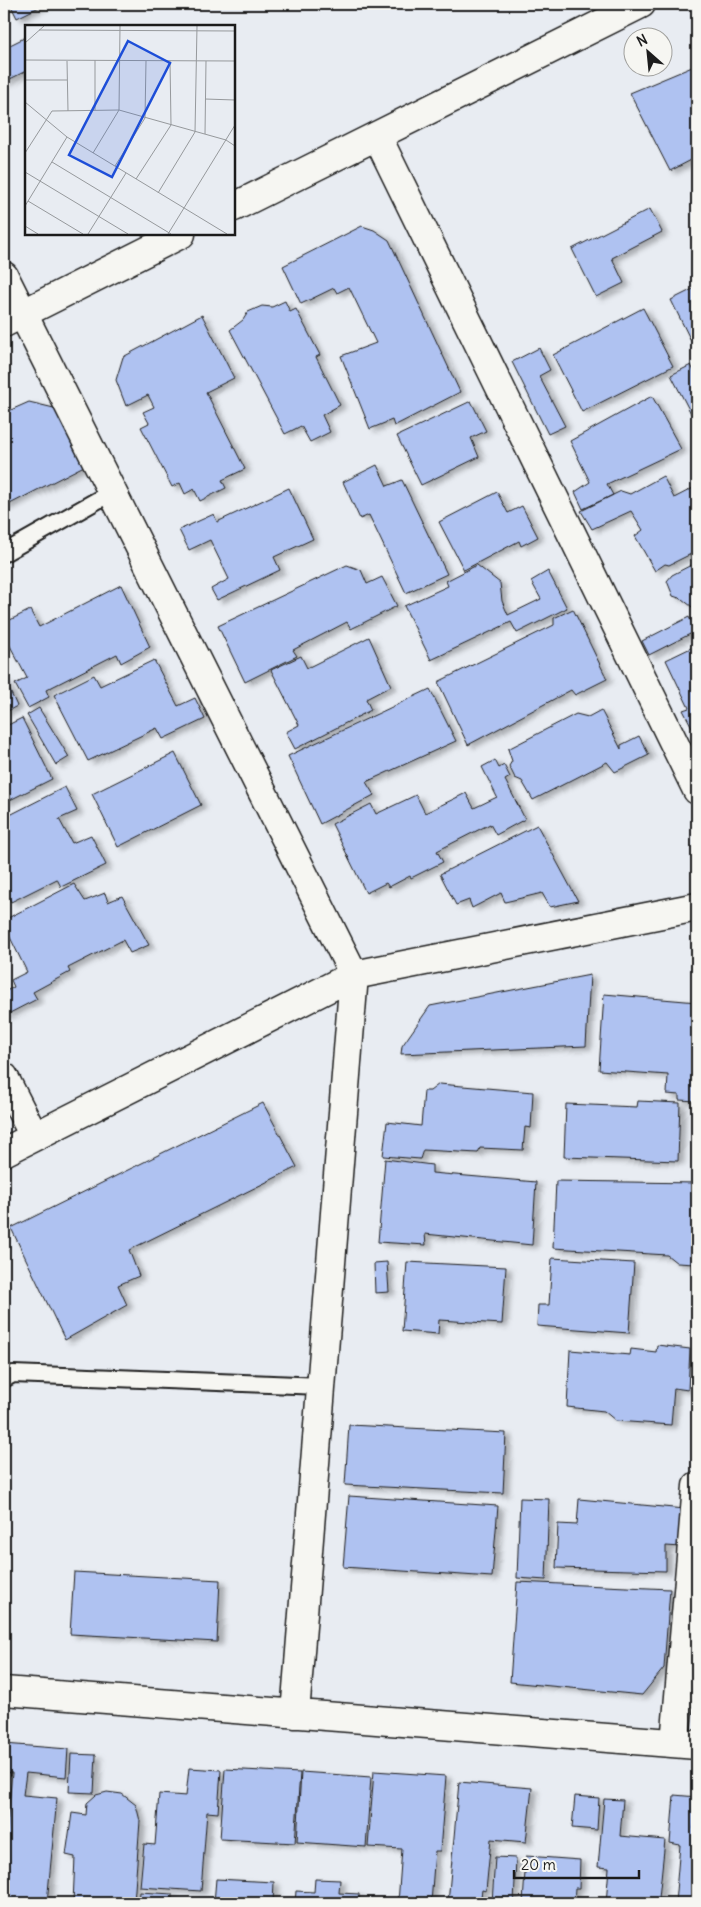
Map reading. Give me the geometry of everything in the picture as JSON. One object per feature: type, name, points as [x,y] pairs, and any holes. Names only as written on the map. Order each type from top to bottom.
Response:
[{"type":"street","points":[[235,207],[641,4]]},
{"type":"street","points":[[377,136],[697,790]]},
{"type":"street","points":[[13,318],[179,235]]},
{"type":"street","points":[[4,276],[13,318],[112,492],[354,975],[295,1714]]},
{"type":"street","points":[[4,1152],[354,975],[697,907]]},
{"type":"street","points":[[4,1077],[34,1136]]},
{"type":"street","points":[[4,1691],[686,1744],[697,1486]]},
{"type":"lane","points":[[4,553],[112,492]]},
{"type":"lane","points":[[4,1379],[13,1374],[322,1386]]},
{"type":"building","points":[[10,4],[45,4],[17,18]]},
{"type":"building","points":[[25,38],[25,72],[4,82],[4,48]]},
{"type":"building","points":[[697,65],[697,157],[670,171],[630,93],[666,78],[674,78],[674,75]]},
{"type":"building","points":[[650,209],[662,232],[612,258],[624,283],[596,297],[572,249]]},
{"type":"building","points":[[362,226],[374,230],[389,240],[460,392],[394,426],[392,420],[370,429],[341,356],[376,343],[349,287],[337,293],[334,288],[301,304],[283,266]]},
{"type":"building","points":[[697,287],[697,353],[671,300]]},
{"type":"building","points":[[285,301],[290,312],[296,309],[320,355],[316,357],[340,405],[322,415],[330,432],[310,442],[301,426],[285,434],[230,330],[243,320],[248,312],[262,306],[272,307]]},
{"type":"building","points":[[643,308],[673,366],[582,412],[553,355]]},
{"type":"building","points":[[202,315],[234,378],[206,392],[245,469],[222,480],[226,488],[200,501],[194,489],[185,494],[180,483],[172,487],[141,427],[149,423],[143,412],[154,407],[148,395],[126,406],[116,380],[123,357]]},
{"type":"building","points":[[539,348],[550,370],[539,376],[565,426],[548,434],[512,362]]},
{"type":"building","points":[[691,365],[697,377],[697,425],[671,375]]},
{"type":"building","points":[[652,396],[681,449],[607,484],[613,495],[583,509],[575,492],[590,482],[570,441]]},
{"type":"building","points":[[471,401],[486,431],[471,438],[479,457],[421,485],[397,436]]},
{"type":"building","points":[[29,402],[58,409],[84,466],[4,507],[4,413]]},
{"type":"building","points":[[377,465],[387,486],[402,480],[447,574],[406,593],[369,515],[360,519],[343,482]]},
{"type":"building","points":[[663,476],[674,498],[697,486],[697,551],[669,565],[665,564],[655,571],[635,536],[643,530],[631,511],[592,529],[581,511],[621,491],[630,494]]},
{"type":"building","points":[[289,488],[313,539],[274,557],[280,570],[217,600],[211,589],[229,579],[210,540],[189,550],[179,530],[214,514],[217,522]]},
{"type":"building","points":[[497,492],[508,513],[522,506],[538,537],[521,546],[519,541],[464,570],[439,522]]},
{"type":"building","points":[[697,562],[696,610],[682,599],[673,596],[667,581],[672,575]]},
{"type":"building","points":[[347,565],[361,570],[367,584],[382,577],[397,606],[351,629],[347,622],[293,650],[297,656],[245,682],[218,626]]},
{"type":"building","points":[[477,565],[500,583],[502,601],[508,615],[541,599],[531,581],[548,571],[567,608],[517,633],[511,622],[431,660],[404,606],[448,586],[446,581]]},
{"type":"building","points":[[121,585],[150,647],[121,663],[117,654],[46,690],[49,697],[28,708],[15,684],[27,678],[9,644],[4,645],[4,623],[30,610],[39,627]]},
{"type":"building","points":[[573,609],[607,679],[575,695],[571,690],[468,745],[438,682],[554,625],[554,618]]},
{"type":"building","points":[[689,617],[696,631],[649,655],[642,641]]},
{"type":"building","points":[[369,637],[391,686],[366,699],[371,710],[295,749],[286,732],[299,725],[271,670],[301,656],[307,668]]},
{"type":"building","points":[[697,645],[697,732],[695,733],[683,710],[689,708],[666,660]]},
{"type":"building","points":[[154,660],[178,706],[195,698],[205,719],[163,739],[157,728],[88,761],[54,695],[94,675],[100,686]]},
{"type":"building","points":[[4,678],[17,706],[4,713]]},
{"type":"building","points":[[430,689],[456,741],[366,782],[374,795],[320,824],[288,756]]},
{"type":"building","points":[[39,708],[69,757],[56,765],[27,715]]},
{"type":"building","points":[[601,710],[621,749],[621,745],[639,736],[649,755],[615,772],[607,762],[533,800],[522,781],[515,778],[509,766],[512,761],[508,749],[576,714],[588,717]]},
{"type":"building","points":[[22,718],[52,779],[4,803],[4,727]]},
{"type":"building","points":[[175,753],[201,805],[118,847],[92,794]]},
{"type":"building","points":[[495,760],[499,768],[504,765],[510,777],[505,780],[525,819],[496,835],[490,824],[437,851],[443,862],[389,887],[386,883],[366,893],[332,824],[371,804],[376,814],[416,795],[425,813],[466,793],[474,808],[497,797],[482,767]]},
{"type":"building","points":[[65,787],[77,811],[59,819],[72,843],[91,835],[106,865],[61,887],[57,879],[11,902],[4,888],[4,838],[9,836],[4,824],[4,818]]},
{"type":"building","points":[[537,825],[578,901],[550,907],[542,893],[505,902],[501,893],[472,908],[469,900],[456,905],[440,874]]},
{"type":"building","points":[[74,884],[85,901],[105,893],[108,902],[122,896],[149,945],[130,953],[123,940],[68,968],[70,972],[33,992],[37,999],[4,1016],[4,992],[14,987],[11,980],[27,972],[4,925],[4,920]]},
{"type":"building","points":[[590,975],[586,1046],[401,1054],[402,1046],[430,1006]]},
{"type":"building","points":[[604,994],[697,1002],[697,1101],[679,1100],[679,1095],[667,1094],[668,1075],[599,1070]]},
{"type":"building","points":[[439,1084],[533,1092],[531,1128],[525,1127],[523,1150],[480,1148],[478,1153],[423,1150],[420,1159],[383,1156],[387,1122],[421,1126],[424,1091],[430,1091]]},
{"type":"building","points":[[638,1101],[680,1103],[678,1161],[564,1157],[566,1104],[637,1107]]},
{"type":"building","points":[[263,1103],[297,1167],[129,1250],[139,1276],[118,1285],[127,1305],[65,1340],[11,1228]]},
{"type":"building","points":[[385,1159],[432,1165],[432,1173],[536,1182],[532,1245],[425,1234],[426,1245],[378,1242]]},
{"type":"building","points":[[556,1181],[697,1183],[695,1264],[677,1263],[667,1255],[553,1248]]},
{"type":"building","points":[[552,1258],[634,1263],[629,1333],[537,1326],[538,1305],[549,1305]]},
{"type":"building","points":[[387,1262],[389,1292],[375,1293],[374,1263]]},
{"type":"building","points":[[407,1262],[506,1267],[502,1324],[439,1320],[438,1334],[402,1331]]},
{"type":"building","points":[[657,1345],[690,1349],[688,1390],[674,1388],[671,1425],[616,1421],[604,1411],[567,1407],[570,1350],[630,1355],[631,1349],[656,1352]]},
{"type":"building","points":[[349,1425],[506,1433],[503,1493],[345,1485]]},
{"type":"building","points":[[349,1496],[498,1506],[492,1577],[343,1567]]},
{"type":"building","points":[[520,1498],[549,1499],[546,1580],[517,1578]]},
{"type":"building","points":[[579,1499],[684,1509],[681,1547],[666,1546],[666,1571],[556,1568],[558,1524],[577,1525]]},
{"type":"building","points":[[74,1572],[220,1580],[217,1642],[70,1634]]},
{"type":"building","points":[[517,1582],[670,1589],[664,1668],[642,1695],[510,1682]]},
{"type":"building","points":[[4,1744],[68,1749],[66,1777],[26,1773],[23,1795],[57,1798],[47,1903],[4,1903],[4,1858],[12,1773],[4,1772]]},
{"type":"building","points":[[71,1754],[96,1755],[94,1793],[69,1792]]},
{"type":"building","points":[[189,1768],[221,1770],[218,1813],[207,1812],[201,1891],[140,1887],[144,1844],[155,1845],[159,1794],[186,1796]]},
{"type":"building","points":[[225,1769],[300,1773],[295,1843],[220,1839]]},
{"type":"building","points":[[374,1771],[446,1776],[440,1851],[435,1851],[431,1903],[398,1903],[402,1849],[368,1847]]},
{"type":"building","points":[[301,1772],[371,1777],[366,1847],[297,1842]]},
{"type":"building","points":[[459,1782],[532,1788],[526,1842],[491,1839],[486,1891],[482,1890],[480,1903],[448,1903]]},
{"type":"building","points":[[107,1792],[122,1794],[136,1805],[140,1821],[134,1903],[73,1903],[75,1857],[66,1855],[72,1813],[86,1815],[87,1803],[96,1795]]},
{"type":"building","points":[[674,1795],[697,1797],[694,1829],[697,1829],[697,1903],[675,1903],[680,1845],[670,1843]]},
{"type":"building","points":[[575,1796],[599,1798],[597,1830],[572,1828]]},
{"type":"building","points":[[604,1799],[623,1800],[620,1836],[665,1840],[659,1898],[668,1900],[667,1903],[606,1903],[609,1868],[598,1867]]},
{"type":"building","points":[[526,1856],[580,1860],[579,1888],[575,1888],[574,1903],[523,1903]]},
{"type":"building","points":[[495,1857],[516,1858],[514,1903],[492,1903]]},
{"type":"building","points":[[216,1879],[274,1882],[273,1903],[214,1903]]},
{"type":"building","points":[[315,1879],[340,1880],[339,1893],[359,1894],[359,1903],[295,1903],[296,1891],[314,1892]]},
{"type":"building","points":[[140,1892],[172,1894],[172,1903],[139,1903]]}]
